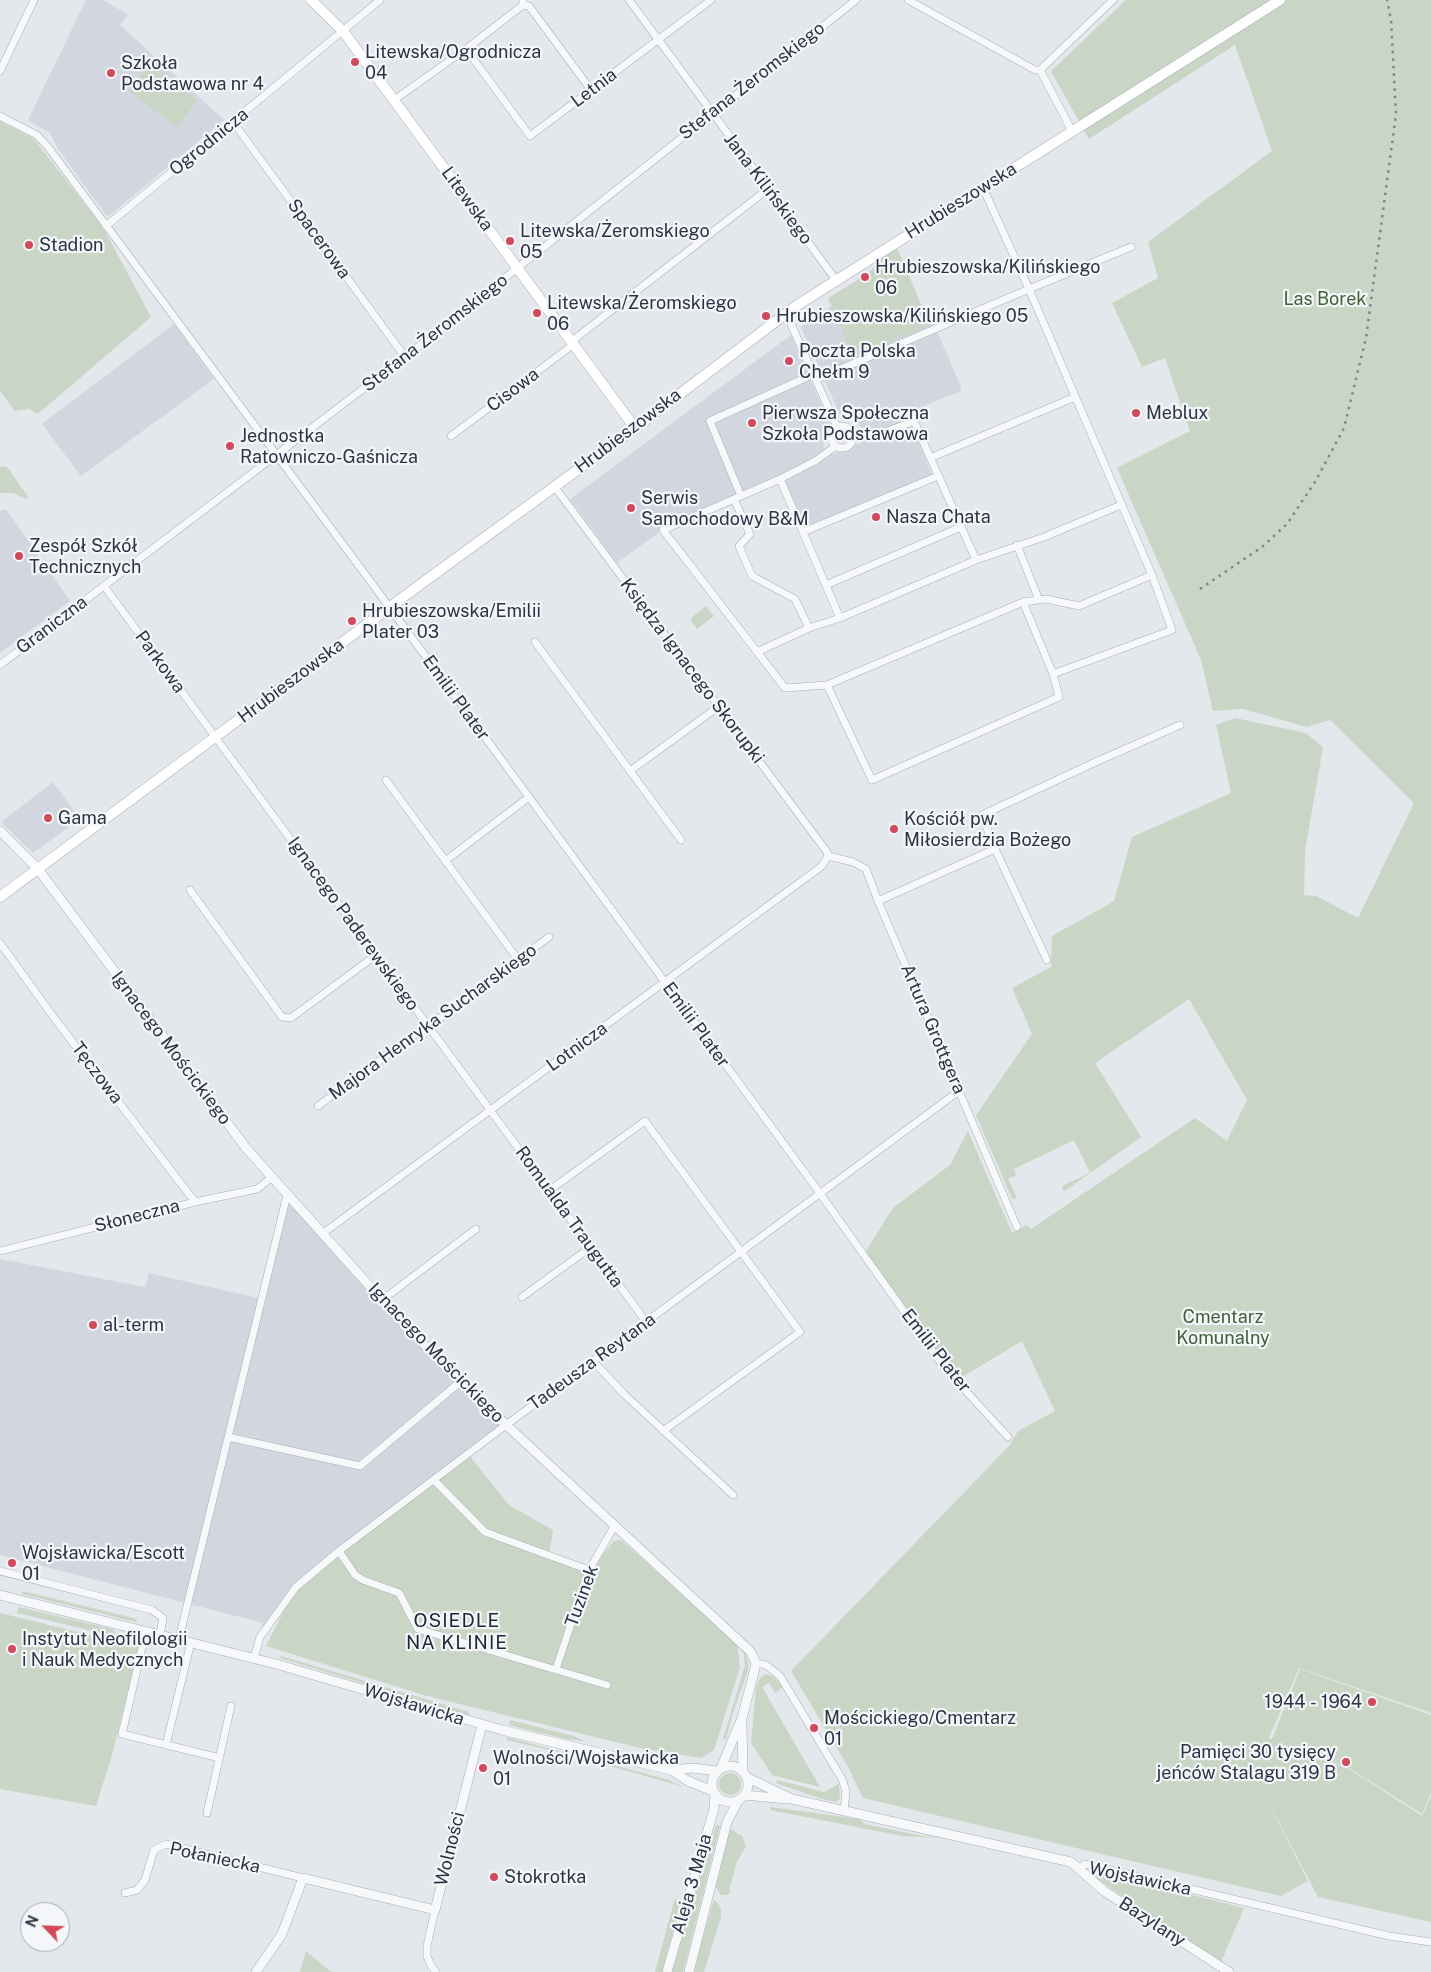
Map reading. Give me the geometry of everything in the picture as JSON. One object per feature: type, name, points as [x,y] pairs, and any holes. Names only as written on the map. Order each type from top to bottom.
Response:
[{"type":"main road","name":"Litewska","points":[[310,0],[343,31],[635,428]]},
{"type":"main road","name":"Hrubieszowska","points":[[0,897],[390,607],[635,428],[786,313],[1280,0]]},
{"type":"street","points":[[0,71],[34,0]]},
{"type":"street","name":"Ogrodnicza","points":[[106,226],[380,0]]},
{"type":"street","name":"Jana Kilińskiego","points":[[629,0],[836,280]]},
{"type":"street","name":"Letnia","points":[[466,49],[530,136],[711,0]]},
{"type":"street","name":"Stefana Żeromskiego","points":[[104,586],[405,357],[856,0]]},
{"type":"street","points":[[908,0],[1035,70],[1040,70],[1112,0]]},
{"type":"street","points":[[394,100],[466,49],[523,3],[529,6],[591,90]]},
{"type":"street","points":[[1040,70],[1072,131]]},
{"type":"street","name":"Emilii Plater","points":[[0,116],[37,135],[390,607],[944,1366],[1008,1437]]},
{"type":"street","name":"Spacerowa","points":[[233,122],[405,357]]},
{"type":"street","points":[[982,188],[1152,575],[1172,630],[1054,674]]},
{"type":"street","name":"Cisowa","points":[[451,436],[768,189]]},
{"type":"street","points":[[809,628],[795,598],[752,576],[739,546],[750,534],[710,421],[1132,247]]},
{"type":"street","points":[[786,313],[816,376],[837,427]]},
{"type":"street","points":[[930,458],[1075,397]]},
{"type":"street","points":[[853,438],[875,436],[914,421],[976,560]]},
{"type":"street","points":[[836,446],[831,437],[833,430],[837,427],[849,428],[853,438]]},
{"type":"street","points":[[853,438],[847,447],[836,446],[815,461],[780,479],[663,530],[785,688],[827,684],[1023,602],[1046,600],[1080,606],[1152,575]]},
{"type":"street","points":[[803,532],[938,476]]},
{"type":"street","points":[[780,479],[840,618]]},
{"type":"street","name":"Księdza Ignacego Skorupki","points":[[554,486],[827,852],[828,856]]},
{"type":"street","points":[[757,652],[809,628],[840,618],[976,560],[1044,537],[1121,505]]},
{"type":"street","points":[[826,585],[962,527]]},
{"type":"street","points":[[1017,545],[1039,600]]},
{"type":"street","name":"Graniczna","points":[[0,665],[104,586]]},
{"type":"street","name":"Parkowa","points":[[104,586],[216,737]]},
{"type":"street","points":[[827,684],[872,780],[1059,698],[1054,674],[1023,602]]},
{"type":"street","points":[[535,642],[681,840]]},
{"type":"street","points":[[630,771],[718,707]]},
{"type":"street","points":[[1047,960],[982,814],[1180,725]]},
{"type":"street","name":"Ignacego Paderewskiego","points":[[216,737],[491,1111]]},
{"type":"street","points":[[386,780],[519,961]]},
{"type":"street","points":[[446,861],[529,798]]},
{"type":"street","name":"Ignacego Mościckiego","points":[[0,831],[38,869],[246,1148],[382,1300],[460,1382],[746,1646],[756,1662],[766,1665],[780,1676],[842,1778],[846,1790],[844,1811]]},
{"type":"street","points":[[878,901],[996,849]]},
{"type":"street","name":"Artura Grottgera","points":[[828,856],[852,862],[866,869],[1017,1226]]},
{"type":"street","name":"Lotnicza","points":[[322,1234],[822,866],[828,856]]},
{"type":"street","points":[[190,890],[282,1017],[291,1018],[376,955]]},
{"type":"street","name":"Majora Henryka Sucharskiego","points":[[318,1106],[519,961],[549,937]]},
{"type":"street","name":"Tęczowa","points":[[0,942],[55,1018],[195,1202]]},
{"type":"street","name":"Tadeusza Reytana","points":[[254,1658],[260,1637],[296,1587],[339,1551],[506,1425],[647,1323],[959,1091]]},
{"type":"street","name":"Romualda Traugutta","points":[[491,1111],[647,1323]]},
{"type":"street","points":[[550,1190],[645,1121],[800,1332],[663,1431]]},
{"type":"street","name":"Słoneczna","points":[[0,1251],[195,1202],[257,1189],[272,1178]]},
{"type":"street","points":[[180,1639],[287,1196]]},
{"type":"street","points":[[382,1300],[476,1230]]},
{"type":"street","points":[[522,1297],[591,1247]]},
{"type":"street","points":[[594,1362],[624,1394],[732,1495]]},
{"type":"street","points":[[228,1437],[360,1466],[460,1382]]},
{"type":"street","points":[[434,1480],[486,1532],[589,1570]]},
{"type":"street","name":"Tuzinek","points":[[556,1669],[589,1570],[614,1525]]},
{"type":"street","points":[[339,1551],[355,1575],[399,1593],[418,1629],[556,1669],[607,1686]]},
{"type":"street","points":[[0,1571],[152,1610],[163,1618],[160,1634]]},
{"type":"street","name":"Wojsławicka","points":[[0,1595],[254,1658],[482,1725],[671,1770],[692,1768],[719,1770]]},
{"type":"street","points":[[146,1631],[122,1734],[220,1758]]},
{"type":"street","points":[[166,1745],[191,1642]]},
{"type":"street","points":[[742,1718],[745,1774],[748,1783],[741,1798],[726,1802],[714,1793],[712,1784],[742,1718],[756,1662]]},
{"type":"street","points":[[207,1813],[231,1706]]},
{"type":"street","name":"Wolności","points":[[436,1972],[427,1956],[427,1946],[482,1725]]},
{"type":"street","points":[[719,1770],[733,1766],[745,1774]]},
{"type":"street","name":"Wojsławicka","points":[[671,1770],[688,1781],[714,1793]]},
{"type":"street","name":"Wojsławicka","points":[[745,1774],[792,1799]]},
{"type":"street","name":"Aleja 3 Maja","points":[[667,1972],[714,1809],[714,1793]]},
{"type":"street","name":"Wojsławicka","points":[[741,1798],[792,1799],[1056,1857],[1071,1862],[1079,1868],[1085,1864],[1388,1936],[1431,1942]]},
{"type":"street","name":"Aleja 3 Maja","points":[[689,1972],[727,1822],[741,1798]]},
{"type":"street","name":"Połaniecka","points":[[125,1893],[137,1890],[145,1880],[154,1850],[166,1844],[435,1910]]},
{"type":"street","name":"Bazylany","points":[[1079,1868],[1104,1891],[1228,1972]]},
{"type":"street","points":[[256,1972],[282,1934],[303,1878]]},
{"type":"shaded area","name":"Szkoła Podstawowa nr 4","points":[[86,0],[102,0],[128,14],[120,25],[224,120],[109,216],[106,215],[58,149],[50,133],[28,120]]},
{"type":"shaded area","points":[[853,291],[929,324],[933,322],[961,387],[961,391],[907,413],[932,475],[802,529],[781,478],[669,525],[617,563],[570,499],[791,335],[829,422],[823,447],[834,454],[862,442],[862,427],[852,420],[841,417],[801,327]]},
{"type":"shaded area","points":[[174,324],[214,379],[81,476],[42,424]]},
{"type":"shaded area","name":"Zespół Szkół Technicznych","points":[[6,509],[70,601],[0,653],[0,511]]},
{"type":"shaded area","points":[[53,782],[80,819],[33,853],[1,822]]},
{"type":"shaded area","points":[[287,1195],[506,1425],[296,1587],[260,1637],[263,1623],[0,1555],[0,1259],[145,1287],[149,1273],[262,1299]]},
{"type":"green space","points":[[1126,0],[1431,0],[1431,1713],[1299,1668],[1269,1738],[1272,1739],[1300,1669],[1431,1715],[1431,1792],[1422,1814],[1349,1768],[1298,1749],[1349,1769],[1422,1816],[1431,1796],[1431,1922],[1318,1897],[1257,1780],[1308,1881],[1281,1896],[863,1798],[847,1765],[791,1671],[1010,1445],[1018,1431],[1055,1411],[1022,1341],[957,1382],[864,1254],[893,1208],[950,1165],[968,1131],[1012,1233],[1027,1225],[1031,1229],[1195,1118],[1227,1141],[1247,1100],[1189,999],[1095,1063],[1141,1137],[1090,1173],[1074,1140],[1014,1169],[1016,1175],[1008,1179],[1017,1198],[1012,1199],[976,1115],[1032,1034],[1012,988],[1051,967],[1052,936],[1114,901],[1132,837],[1231,793],[1216,725],[1235,718],[1306,733],[1323,747],[1305,851],[1304,895],[1316,896],[1358,918],[1414,803],[1330,720],[1307,727],[1243,709],[1213,711],[1201,660],[1117,468],[1190,431],[1165,358],[1142,367],[1112,303],[1158,278],[1148,242],[1272,151],[1235,45],[1089,139],[1051,71]]},
{"type":"green space","points":[[148,65],[197,100],[177,127],[129,92]]},
{"type":"green space","points":[[0,121],[34,139],[104,229],[151,317],[38,414],[29,409],[15,411],[0,391]]},
{"type":"green space","points":[[897,248],[930,325],[854,357],[828,298],[869,273],[881,259]]},
{"type":"green space","points":[[0,467],[8,468],[28,497],[26,499],[13,493],[0,493]]},
{"type":"green space","points":[[706,606],[714,616],[697,629],[690,619]]},
{"type":"green space","points":[[1090,1173],[1065,1191],[1064,1191],[1062,1186]]},
{"type":"green space","points":[[468,1454],[509,1505],[553,1530],[549,1555],[589,1570],[614,1541],[621,1540],[737,1643],[740,1667],[714,1750],[701,1758],[640,1748],[427,1696],[266,1646],[296,1587]]},
{"type":"green space","points":[[23,1591],[137,1619],[136,1622],[22,1594]]},
{"type":"green space","points":[[19,1607],[112,1629],[118,1637],[17,1613]]},
{"type":"green space","points":[[0,1613],[139,1647],[112,1755],[96,1806],[0,1789]]},
{"type":"green space","points":[[743,1649],[748,1661],[748,1670],[726,1739],[723,1739],[745,1665]]},
{"type":"green space","points":[[281,1656],[469,1712],[468,1715],[280,1658]]},
{"type":"green space","points":[[766,1674],[774,1677],[783,1687],[775,1693],[769,1683],[762,1687],[820,1787],[772,1775],[751,1743],[756,1687],[760,1678]]},
{"type":"green space","points":[[510,1720],[573,1736],[585,1741],[566,1739],[509,1725]]},
{"type":"green space","points":[[506,1737],[666,1779],[684,1787],[575,1756],[507,1740]]},
{"type":"green space","points":[[730,1773],[738,1776],[741,1784],[738,1792],[730,1795],[722,1792],[719,1784],[722,1776]]},
{"type":"green space","points":[[777,1780],[824,1792],[839,1784],[840,1799],[835,1802],[819,1798],[776,1783]]},
{"type":"green space","points":[[770,1807],[859,1819],[865,1824],[922,1836],[957,1839],[902,1836],[770,1810]]},
{"type":"green space","points":[[716,1825],[720,1826],[683,1972],[672,1972]]},
{"type":"green space","points":[[730,1829],[742,1836],[746,1846],[737,1862],[729,1890],[731,1891],[727,1895],[721,1895],[716,1887]]},
{"type":"green space","points":[[1100,1872],[1244,1908],[1221,1962],[1097,1879],[1095,1877]]},
{"type":"green space","points":[[675,1898],[678,1903],[680,1899],[675,1924],[662,1972],[655,1972]]},
{"type":"green space","points":[[715,1900],[721,1908],[721,1917],[704,1972],[693,1972],[713,1902]]},
{"type":"green space","points":[[306,1951],[331,1972],[300,1972]]},
{"type":"railway","points":[[1200,589],[1262,547],[1287,524],[1315,482],[1344,428],[1366,338],[1396,114],[1391,20],[1387,0]]},
{"type":"place","name":"Litewska/Ogrodnicza 04","points":[[355,62]]},
{"type":"place","name":"Szkoła Podstawowa nr 4","points":[[111,73]]},
{"type":"place","name":"Litewska/Żeromskiego 05","points":[[510,241]]},
{"type":"place","name":"Stadion","points":[[29,245]]},
{"type":"place","name":"Hrubieszowska/Kilińskiego 06","points":[[865,277]]},
{"type":"place","name":"Litewska/Żeromskiego 06","points":[[537,313]]},
{"type":"place","name":"Hrubieszowska/Kilińskiego 05","points":[[766,316]]},
{"type":"place","name":"Poczta Polska Chełm 9","points":[[789,361]]},
{"type":"place","name":"Meblux","points":[[1136,413]]},
{"type":"place","name":"Pierwsza Społeczna Szkoła Podstawowa","points":[[752,423]]},
{"type":"place","name":"Jednostka Ratowniczo-Gaśnicza","points":[[230,446]]},
{"type":"place","name":"Serwis Samochodowy B&M","points":[[631,508]]},
{"type":"place","name":"Nasza Chata","points":[[876,517]]},
{"type":"place","name":"Zespół Szkół Technicznych","points":[[19,556]]},
{"type":"place","name":"Hrubieszowska/Emilii Plater 03","points":[[352,621]]},
{"type":"place","name":"Gama","points":[[48,818]]},
{"type":"place","name":"Kościół pw. Miłosierdzia Bożego","points":[[894,829]]},
{"type":"place","name":"al-term","points":[[93,1325]]},
{"type":"place","name":"Wojsławicka/Escott 01","points":[[12,1563]]},
{"type":"place","name":"Instytut Neofilologii i Nauk Medycznych","points":[[12,1649]]},
{"type":"place","name":"1944 - 1964","points":[[1372,1702]]},
{"type":"place","name":"Mościckiego/Cmentarz 01","points":[[814,1728]]},
{"type":"place","name":"Pamięci 30 tysięcy jeńców Stalagu 319 B","points":[[1346,1762]]},
{"type":"place","name":"Wolności/Wojsławicka 01","points":[[483,1768]]},
{"type":"place","name":"Stokrotka","points":[[494,1877]]},
{"type":"district","name":"OSIEDLE NA KLINIE","points":[[457,1632]]},
{"type":"park label","name":"Las Borek","points":[[1325,299]]},
{"type":"park label","name":"Cmentarz Komunalny","points":[[1223,1327]]}]
